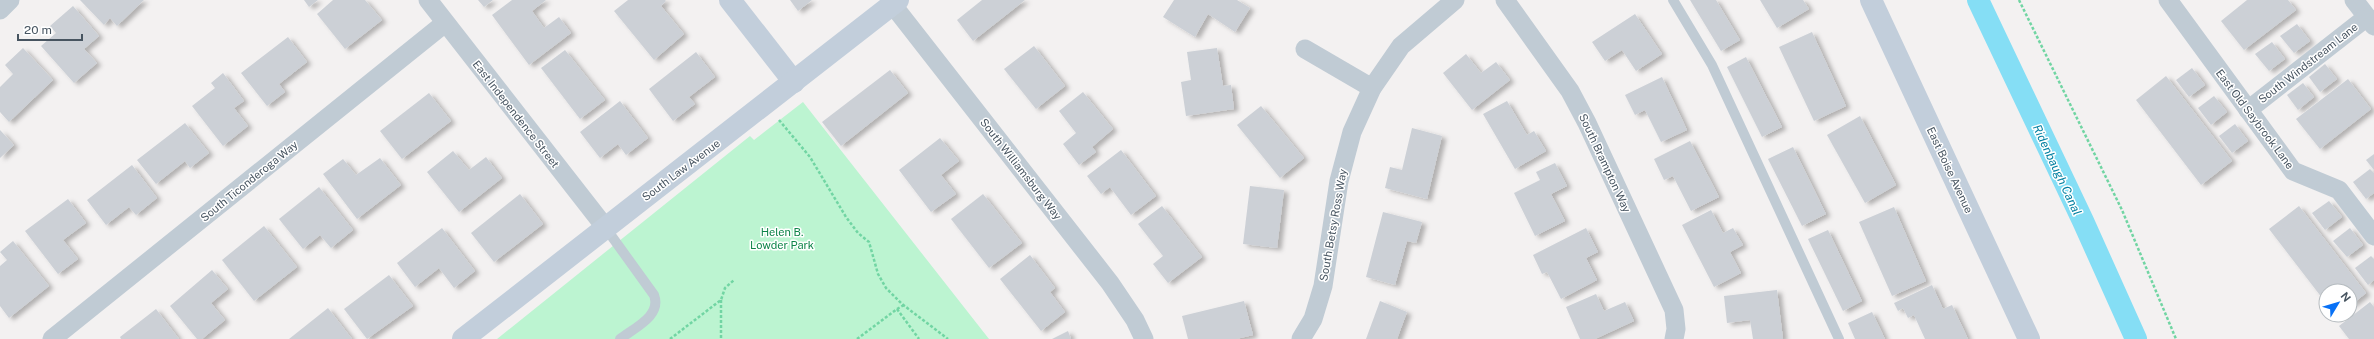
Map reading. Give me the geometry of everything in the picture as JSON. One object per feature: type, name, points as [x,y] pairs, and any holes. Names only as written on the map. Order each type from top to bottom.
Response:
[{"type":"street","points":[[0,10],[10,0]]},
{"type":"street","name":"East Independence Street","points":[[428,0],[605,228]]},
{"type":"street","points":[[730,0],[794,82]]},
{"type":"street","name":"South Betsy Ross Way","points":[[1301,339],[1313,319],[1323,286],[1339,181],[1352,132],[1372,88],[1401,46],[1455,0]]},
{"type":"street","name":"South Brampton Way","points":[[1505,0],[1550,61],[1587,123],[1674,310],[1676,329],[1674,339]]},
{"type":"street","name":"East Boise Avenue","points":[[1871,0],[2029,339]]},
{"type":"street","name":"East Old Saybrook Lane","points":[[2168,0],[2293,171],[2339,190],[2374,236]]},
{"type":"street","points":[[2354,0],[2371,22]]},
{"type":"street","name":"South Law Avenue","points":[[463,339],[895,2]]},
{"type":"street","name":"South Williamsburg Way","points":[[895,2],[1110,283],[1135,320],[1144,339]]},
{"type":"street","name":"South Ticonderoga Way","points":[[52,339],[445,22]]},
{"type":"street","name":"South Windstream Lane","points":[[2248,110],[2371,22]]},
{"type":"street","points":[[1305,49],[1372,88]]},
{"type":"lane","points":[[1673,0],[1712,65],[1839,339]]},
{"type":"lane","points":[[605,228],[654,295],[657,304],[653,313],[620,339]]},
{"type":"path","points":[[2019,0],[2122,210],[2176,339]]},
{"type":"path","points":[[777,118],[810,157],[846,218],[858,233],[869,242],[878,274],[886,288],[904,305],[948,339]]},
{"type":"path","points":[[721,339],[721,300],[725,288],[734,280]]},
{"type":"path","points":[[670,339],[721,300]]},
{"type":"path","points":[[857,339],[904,305]]},
{"type":"path","points":[[897,309],[919,339]]},
{"type":"green space","name":"Helen B. Lowder Park","points":[[803,102],[989,339],[497,339],[750,136],[754,140]]},
{"type":"building","points":[[80,0],[144,0],[117,26],[110,18],[104,25]]},
{"type":"building","points":[[304,0],[318,0],[309,7]]},
{"type":"building","points":[[333,0],[365,0],[382,20],[345,49],[317,14]]},
{"type":"building","points":[[478,0],[493,0],[484,7]]},
{"type":"building","points":[[512,0],[546,0],[532,11],[544,28],[559,17],[571,33],[529,65],[492,15]]},
{"type":"building","points":[[628,0],[665,0],[666,1],[661,6],[684,34],[654,60],[614,11]]},
{"type":"building","points":[[790,0],[812,0],[798,11]]},
{"type":"building","points":[[982,0],[1025,0],[973,41],[957,20]]},
{"type":"building","points":[[1174,0],[1237,0],[1250,8],[1235,32],[1208,14],[1195,37],[1163,17]]},
{"type":"building","points":[[1690,0],[1716,0],[1740,40],[1721,51]]},
{"type":"building","points":[[1760,0],[1803,0],[1809,9],[1777,28]]},
{"type":"building","points":[[2247,0],[2288,0],[2296,10],[2244,50],[2221,21]]},
{"type":"building","points":[[73,6],[99,36],[84,49],[97,63],[74,83],[41,46],[56,33],[50,26]]},
{"type":"building","points":[[1635,14],[1662,54],[1636,71],[1622,50],[1605,61],[1592,42]]},
{"type":"building","points":[[2297,24],[2310,41],[2294,53],[2280,36]]},
{"type":"building","points":[[1812,32],[1846,106],[1814,121],[1779,47]]},
{"type":"building","points":[[288,37],[307,62],[279,84],[285,92],[267,106],[241,73]]},
{"type":"building","points":[[2272,42],[2285,59],[2269,71],[2255,54]]},
{"type":"building","points":[[1034,46],[1065,86],[1036,109],[1004,69]]},
{"type":"building","points":[[23,48],[53,80],[9,122],[0,112],[0,87],[13,74],[5,65]]},
{"type":"building","points":[[1217,48],[1223,86],[1231,85],[1234,109],[1186,116],[1181,82],[1191,80],[1187,52]]},
{"type":"building","points":[[565,50],[605,100],[580,119],[541,68]]},
{"type":"building","points":[[696,52],[715,77],[689,97],[695,104],[673,121],[649,89]]},
{"type":"building","points":[[1466,54],[1481,73],[1496,62],[1510,80],[1472,110],[1443,73]]},
{"type":"building","points":[[1746,57],[1782,127],[1762,137],[1727,67]]},
{"type":"building","points":[[2325,64],[2337,79],[2320,92],[2309,77]]},
{"type":"building","points":[[2192,68],[2205,85],[2189,97],[2176,80]]},
{"type":"building","points":[[890,70],[908,93],[841,146],[822,122]]},
{"type":"building","points":[[223,73],[244,101],[234,108],[248,126],[223,146],[192,106],[215,88],[211,83]]},
{"type":"building","points":[[2166,76],[2232,161],[2201,185],[2136,100]]},
{"type":"building","points":[[1662,77],[1687,130],[1661,142],[1645,110],[1635,115],[1625,95]]},
{"type":"building","points":[[2348,79],[2371,109],[2320,149],[2296,119]]},
{"type":"building","points":[[2303,83],[2314,97],[2298,110],[2287,95]]},
{"type":"building","points":[[1083,92],[1113,129],[1092,147],[1096,152],[1079,165],[1063,144],[1076,133],[1059,111]]},
{"type":"building","points":[[429,93],[451,121],[402,159],[380,131]]},
{"type":"building","points":[[2214,96],[2227,112],[2211,125],[2198,108]]},
{"type":"building","points":[[620,101],[648,138],[626,155],[618,144],[600,158],[580,132]]},
{"type":"building","points":[[1507,101],[1527,135],[1534,131],[1546,151],[1515,169],[1483,114]]},
{"type":"building","points":[[1261,106],[1304,158],[1280,178],[1237,125]]},
{"type":"building","points":[[1860,116],[1896,185],[1865,203],[1827,135]]},
{"type":"building","points":[[185,123],[209,153],[190,168],[185,161],[156,184],[137,160]]},
{"type":"building","points":[[2235,124],[2248,141],[2232,153],[2219,136]]},
{"type":"building","points":[[1412,128],[1442,136],[1427,199],[1385,188],[1390,167],[1402,170]]},
{"type":"building","points":[[0,130],[14,145],[0,158]]},
{"type":"building","points":[[940,138],[959,161],[941,175],[956,194],[931,212],[899,170]]},
{"type":"building","points":[[1690,141],[1719,197],[1691,211],[1673,176],[1664,180],[1654,159]]},
{"type":"building","points":[[1793,147],[1826,214],[1802,226],[1768,159]]},
{"type":"building","points":[[1121,150],[1156,196],[1131,215],[1110,187],[1101,194],[1087,176]]},
{"type":"building","points":[[453,151],[469,170],[486,157],[502,178],[459,212],[427,172]]},
{"type":"building","points":[[2374,154],[2374,170],[2366,160]]},
{"type":"building","points":[[380,158],[401,185],[357,219],[323,174],[343,159],[356,175]]},
{"type":"building","points":[[1555,163],[1567,186],[1551,194],[1565,221],[1535,236],[1514,193],[1540,180],[1536,172]]},
{"type":"building","points":[[132,165],[157,198],[136,215],[129,207],[106,225],[87,200]]},
{"type":"building","points":[[2370,169],[2374,173],[2374,193],[2366,199],[2353,182]]},
{"type":"building","points":[[1250,186],[1284,190],[1277,248],[1243,244]]},
{"type":"building","points":[[319,187],[353,230],[331,248],[320,235],[303,249],[279,219]]},
{"type":"building","points":[[520,194],[543,224],[494,262],[471,233]]},
{"type":"building","points":[[983,194],[1022,243],[989,268],[951,219]]},
{"type":"building","points":[[68,199],[86,223],[63,240],[78,259],[58,274],[25,231]]},
{"type":"building","points":[[2329,201],[2342,217],[2325,230],[2312,213]]},
{"type":"building","points":[[1162,206],[1202,257],[1168,283],[1153,264],[1163,256],[1138,224]]},
{"type":"building","points":[[2299,206],[2366,293],[2358,300],[2358,283],[2318,283],[2318,293],[2269,229]]},
{"type":"building","points":[[1894,207],[1926,281],[1892,296],[1859,222]]},
{"type":"building","points":[[1711,210],[1723,233],[1733,228],[1743,245],[1730,252],[1741,273],[1714,287],[1682,225]]},
{"type":"building","points":[[1383,212],[1422,222],[1416,243],[1407,241],[1395,285],[1366,277]]},
{"type":"building","points":[[264,226],[297,267],[254,301],[222,260]]},
{"type":"building","points":[[442,228],[475,271],[454,288],[439,268],[415,287],[397,263]]},
{"type":"building","points":[[1586,228],[1598,252],[1586,258],[1597,280],[1561,299],[1547,272],[1542,274],[1533,255]]},
{"type":"building","points":[[2350,228],[2363,245],[2347,257],[2333,241]]},
{"type":"building","points":[[1828,230],[1862,301],[1843,311],[1808,239]]},
{"type":"building","points":[[13,241],[49,286],[9,318],[0,306],[0,266],[7,260],[0,252]]},
{"type":"building","points":[[1030,255],[1055,288],[1050,292],[1065,312],[1041,331],[1000,279]]},
{"type":"building","points":[[2371,256],[2374,259],[2374,280],[2368,285],[2355,268]]},
{"type":"building","points":[[212,270],[228,289],[211,303],[225,320],[202,339],[197,339],[170,306]]},
{"type":"building","points":[[389,275],[413,306],[367,339],[344,309]]},
{"type":"building","points":[[1932,285],[1943,309],[1952,305],[1968,339],[1925,339],[1914,315],[1908,318],[1903,308],[1898,311],[1894,303]]},
{"type":"building","points":[[1777,290],[1783,339],[1753,339],[1750,320],[1727,323],[1724,296]]},
{"type":"building","points":[[1596,294],[1604,311],[1625,302],[1634,321],[1595,339],[1580,339],[1566,307]]},
{"type":"building","points":[[1244,301],[1253,335],[1236,339],[1188,339],[1182,316]]},
{"type":"building","points":[[1380,301],[1407,312],[1397,339],[1366,339]]},
{"type":"building","points":[[2370,302],[2374,307],[2374,339],[2349,339],[2339,326],[2343,323],[2358,323],[2358,311]]},
{"type":"building","points":[[328,308],[352,339],[289,339]]},
{"type":"building","points":[[156,309],[179,339],[121,339],[120,337]]},
{"type":"building","points":[[1872,312],[1885,339],[1855,339],[1848,323]]},
{"type":"building","points":[[1068,331],[1071,339],[1052,339]]},
{"type":"waterway","name":"Ridenbaugh Canal","points":[[1978,0],[2083,221],[2136,339]]}]
